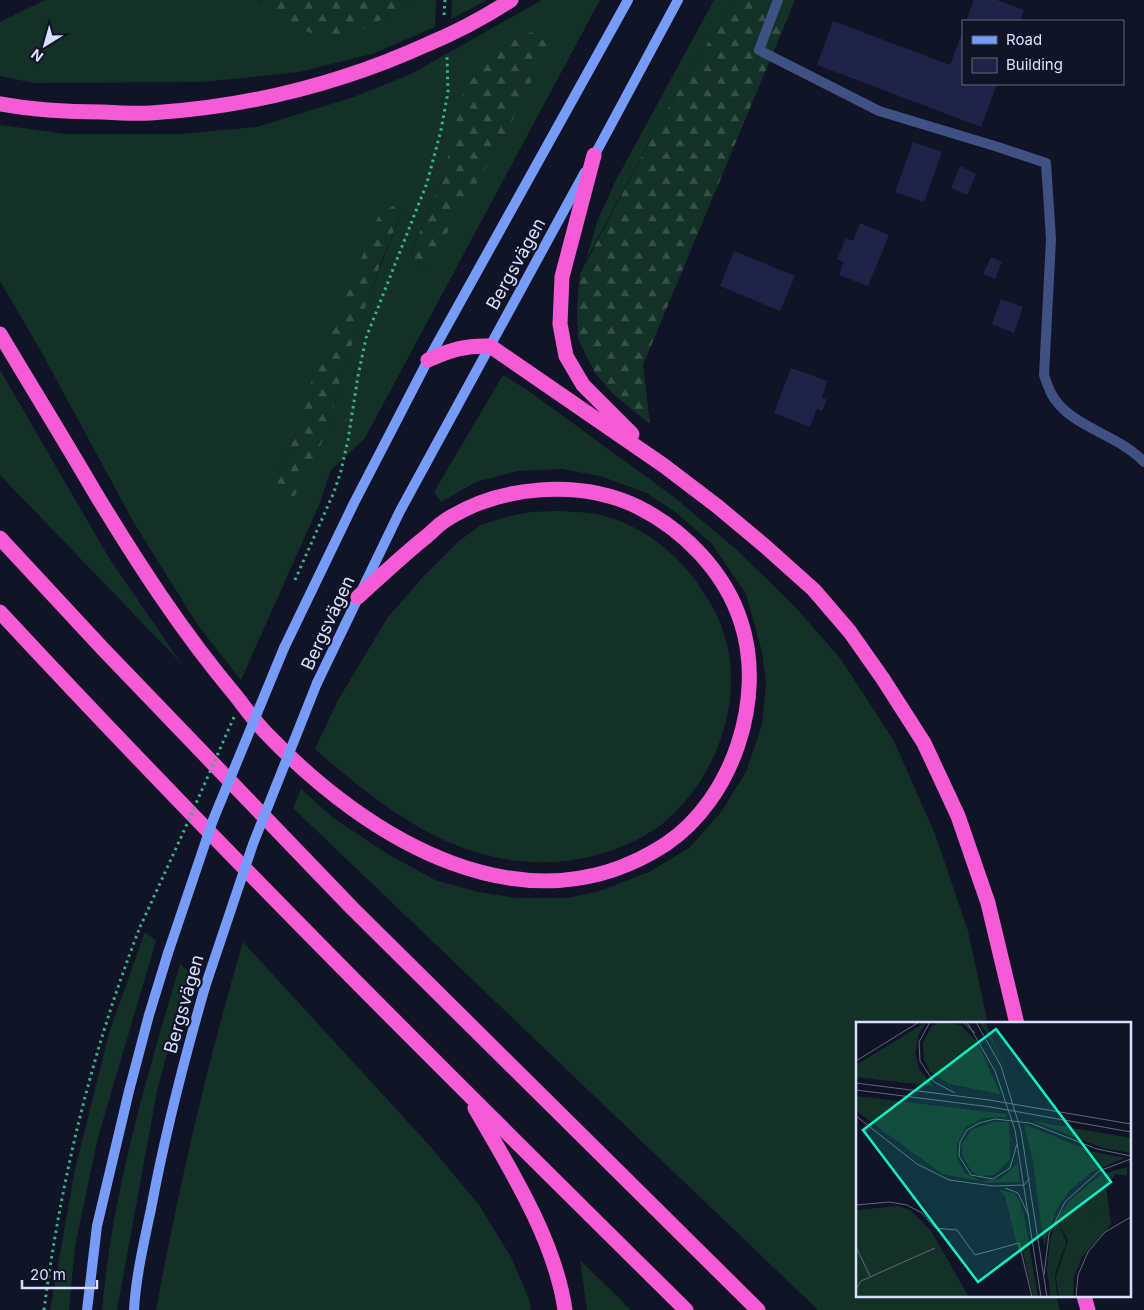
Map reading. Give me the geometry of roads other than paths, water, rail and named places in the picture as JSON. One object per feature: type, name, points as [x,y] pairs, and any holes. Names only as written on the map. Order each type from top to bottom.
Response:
[{"type":"highway","points":[[0,104],[42,110],[149,113],[213,107],[282,95],[336,80],[394,60],[458,31],[511,0]]},
{"type":"highway","points":[[594,155],[562,277],[560,324],[566,356],[583,385],[663,465]]},
{"type":"highway","points":[[0,334],[125,542],[161,598],[205,658],[267,734],[309,774],[375,825],[410,845],[450,863],[482,873],[511,879],[542,881],[576,879],[607,872],[667,843],[690,823],[712,799],[728,771],[740,741],[750,682],[748,652],[741,622],[728,593],[703,557],[663,520],[635,506],[614,497],[584,492],[528,492],[500,496],[445,520],[358,597]]},
{"type":"highway","points":[[428,360],[443,353],[473,345],[490,346],[663,465],[746,529],[814,590],[850,632],[888,686],[924,743],[958,816],[988,903],[1017,1022]]},
{"type":"highway","points":[[0,538],[110,656],[345,900],[758,1310]]},
{"type":"highway","points":[[0,612],[66,684],[331,958],[686,1310]]},
{"type":"highway","points":[[465,1091],[531,1210],[559,1280],[565,1310]]},
{"type":"main road","name":"Bergsvägen","points":[[87,1310],[100,1216],[128,1091],[149,1015],[213,820],[284,648],[354,503],[428,360],[628,0]]},
{"type":"main road","name":"Bergsvägen","points":[[134,1310],[144,1242],[158,1169],[177,1088],[205,987],[252,844],[318,683],[400,511],[678,0]]},
{"type":"lane","points":[[778,0],[759,50],[879,111],[1046,163],[1052,239],[1044,374],[1051,394],[1066,412],[1121,444],[1144,462]]}]
